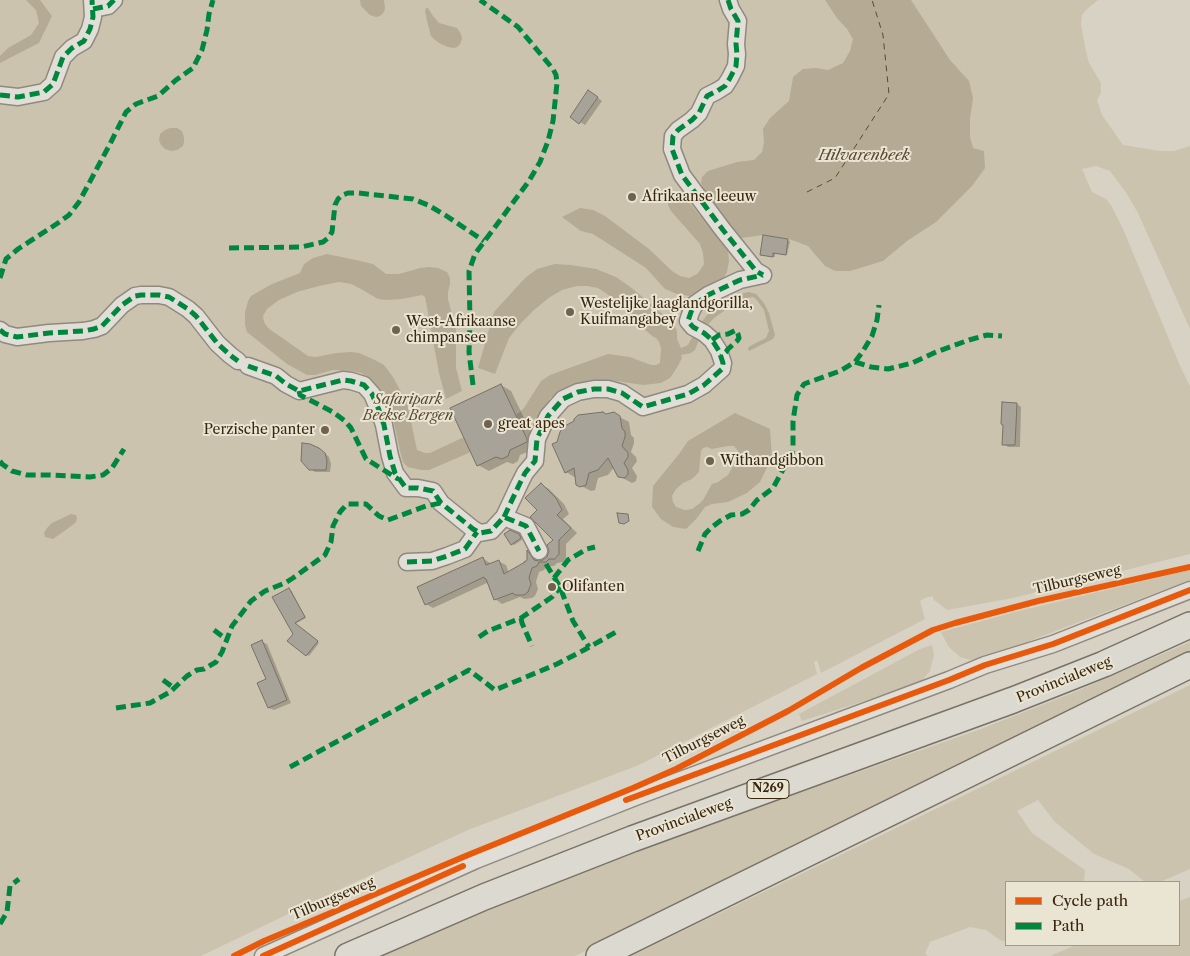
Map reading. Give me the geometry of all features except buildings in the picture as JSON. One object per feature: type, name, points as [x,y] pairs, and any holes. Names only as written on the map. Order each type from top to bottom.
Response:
[{"type":"highway","name":"Provincialeweg","points":[[348,956],[484,897],[632,839],[1014,700],[1104,664],[1190,625]]},
{"type":"highway","points":[[599,956],[1190,665]]},
{"type":"street","points":[[0,95],[18,97],[44,92],[53,84],[63,56],[84,40],[90,30],[93,17],[92,4],[108,6],[114,0]]},
{"type":"street","points":[[0,330],[5,334],[17,337],[84,331],[102,326],[122,305],[135,296],[158,295],[169,297],[192,313],[217,343],[230,355],[243,364],[276,376],[299,391],[343,380],[364,385],[372,394],[380,410],[395,473],[406,488],[433,491],[441,503],[477,532],[491,531],[504,517],[520,482],[534,461],[537,439],[548,416],[563,399],[578,392],[608,389],[622,394],[643,407],[688,394],[704,385],[722,369],[723,363],[719,351],[712,339],[693,328],[688,321],[690,312],[695,304],[708,295],[740,280],[763,275],[756,271],[682,175],[672,149],[673,136],[698,113],[707,96],[725,86],[736,66],[738,21],[728,0]]},
{"type":"street","points":[[504,517],[526,526],[539,550]]},
{"type":"street","points":[[408,562],[432,561],[465,549],[477,532]]},
{"type":"street","name":"Tilburgseweg","points":[[263,956],[476,860],[638,796],[985,665],[1053,644],[1190,590]]},
{"type":"green space","name":"Safaripark Beekse Bergen","points":[[0,0],[1098,0],[1082,15],[1081,25],[1089,63],[1101,83],[1101,93],[1097,100],[1102,115],[1123,145],[1160,151],[1174,151],[1190,146],[1190,329],[1138,213],[1127,194],[1110,171],[1096,166],[1082,169],[1092,192],[1106,199],[1123,229],[1190,386],[1190,554],[1013,598],[947,610],[933,599],[933,596],[925,598],[920,601],[925,619],[821,673],[817,660],[814,662],[817,674],[639,765],[468,830],[201,956],[0,956]]},
{"type":"green space","points":[[1190,570],[1190,580],[982,661],[960,657],[948,646],[941,632],[1015,612]]},
{"type":"green space","points":[[1190,642],[1190,656],[575,956],[376,956],[548,884],[657,843],[981,729],[1075,692]]},
{"type":"green space","points":[[932,645],[934,655],[930,671],[920,683],[802,721],[799,714],[920,649]]},
{"type":"green space","points":[[1190,685],[1190,869],[1162,881],[1144,881],[1129,869],[1094,854],[1055,822],[1038,800],[1017,811],[1032,833],[1085,870],[1084,880],[1005,881],[1005,942],[986,930],[970,927],[930,942],[925,953],[928,956],[631,956]]},
{"type":"green space","points":[[1190,897],[1190,956],[1050,956],[1074,946],[1180,946],[1180,901]]},
{"type":"water","points":[[26,0],[40,0],[52,16],[39,43],[0,63],[0,56],[8,48],[31,35],[39,23],[36,10]]},
{"type":"water","points":[[360,0],[384,0],[384,12],[376,17],[370,15],[361,6]]},
{"type":"water","name":"Hilvarenbeek","points":[[825,0],[911,0],[950,60],[969,81],[973,98],[970,137],[973,148],[984,151],[985,168],[972,186],[936,222],[907,241],[883,261],[850,271],[835,271],[825,266],[808,246],[789,239],[763,235],[741,238],[709,199],[701,183],[702,177],[708,171],[737,162],[754,160],[762,152],[764,142],[763,129],[770,118],[789,101],[793,77],[803,69],[816,68],[828,70],[843,63],[850,51],[853,39]]},
{"type":"water","points":[[428,8],[439,23],[457,28],[462,39],[457,47],[448,47],[439,43],[431,36],[425,11]]},
{"type":"water","points":[[170,128],[177,128],[182,131],[184,137],[183,146],[177,150],[165,149],[159,140],[160,134]]},
{"type":"water","points":[[677,191],[728,249],[729,261],[727,272],[720,284],[699,294],[689,296],[665,289],[646,268],[593,234],[581,231],[562,217],[580,208],[593,210],[605,216],[649,249],[672,271],[680,276],[689,278],[697,274],[704,264],[703,253],[700,244],[668,205],[668,200]]},
{"type":"water","points":[[327,254],[373,264],[386,274],[399,274],[429,267],[447,272],[450,278],[448,299],[456,330],[456,368],[462,391],[446,399],[439,373],[425,297],[422,295],[387,300],[378,299],[351,284],[339,282],[319,286],[297,292],[279,300],[267,309],[263,316],[268,328],[308,356],[316,357],[351,352],[359,353],[384,365],[407,403],[417,450],[430,453],[464,437],[471,452],[429,470],[408,467],[403,462],[392,414],[380,389],[371,379],[361,373],[351,371],[333,370],[315,375],[307,375],[287,364],[247,332],[245,312],[251,296],[272,284],[300,273],[304,264],[313,258]]},
{"type":"water","points":[[555,264],[596,269],[616,277],[673,323],[681,348],[688,345],[695,332],[701,335],[695,350],[681,355],[682,358],[670,378],[661,383],[643,385],[610,380],[598,381],[559,392],[550,398],[539,415],[522,429],[516,415],[524,408],[541,381],[550,375],[608,354],[630,357],[651,365],[660,363],[661,348],[659,342],[634,320],[616,300],[598,288],[577,286],[562,290],[550,297],[521,323],[509,338],[495,374],[478,368],[494,312],[525,278],[537,269]]},
{"type":"water","points":[[749,292],[756,294],[764,303],[775,335],[773,339],[749,351],[748,348],[750,346],[766,338],[769,331],[764,310],[753,297],[732,304],[713,319],[703,330],[699,325],[707,315],[725,302]]},
{"type":"water","points":[[735,413],[770,429],[772,457],[760,482],[747,493],[728,502],[705,507],[686,529],[673,527],[661,519],[652,507],[653,486],[688,441]],"holes":[[[734,446],[738,451],[738,457],[728,475],[712,484],[703,500],[692,509],[685,510],[676,507],[672,496],[676,489],[699,472],[703,448],[712,449]]]},
{"type":"water","points":[[71,514],[76,515],[77,518],[74,524],[53,539],[45,537],[44,533],[52,523]]},
{"type":"ferry route","points":[[807,192],[835,178],[889,94],[883,35],[872,0]]},
{"type":"marked path","points":[[0,95],[18,97],[44,92],[53,84],[63,57],[72,48],[84,41],[90,29],[93,17],[92,0]]},
{"type":"marked path","points":[[93,9],[108,6],[114,0]]},
{"type":"marked path","points":[[0,278],[6,259],[69,215],[79,202],[126,112],[136,104],[158,96],[193,68],[202,50],[213,0]]},
{"type":"marked path","points":[[473,385],[469,352],[469,271],[475,254],[529,181],[540,162],[553,121],[557,83],[553,69],[518,27],[480,0]]},
{"type":"marked path","points":[[728,0],[738,21],[736,66],[725,86],[707,96],[699,113],[673,136],[672,149],[682,175],[756,271],[763,275]]},
{"type":"marked path","points":[[229,248],[301,247],[323,242],[332,232],[335,205],[338,199],[348,193],[413,199],[445,215],[484,241]]},
{"type":"marked path","points":[[504,517],[525,473],[535,461],[537,439],[543,426],[548,416],[563,399],[578,392],[608,389],[622,393],[643,407],[688,394],[704,385],[722,369],[723,363],[719,351],[712,340],[693,327],[688,321],[695,304],[708,295],[740,280],[763,275]]},
{"type":"marked path","points":[[0,330],[5,334],[17,337],[94,329],[102,326],[122,305],[135,296],[159,295],[169,297],[188,309],[196,316],[217,343],[238,361]]},
{"type":"marked path","points":[[698,551],[705,534],[711,528],[731,515],[742,514],[749,510],[757,500],[773,488],[792,453],[793,421],[797,395],[804,384],[840,371],[855,362],[872,336],[879,305]]},
{"type":"marked path","points":[[712,340],[719,335],[728,334],[736,330],[739,338],[721,356]]},
{"type":"marked path","points":[[855,362],[871,367],[888,369],[912,363],[969,340],[987,335],[1002,336]]},
{"type":"marked path","points":[[248,366],[276,376],[299,391],[343,380],[364,385],[372,394],[379,410],[395,473],[406,488],[433,491],[441,503],[480,533],[491,531],[504,517],[526,526],[539,551]]},
{"type":"marked path","points":[[299,391],[300,395],[333,412],[345,421],[351,428],[366,459],[398,479]]},
{"type":"marked path","points":[[0,461],[12,471],[27,475],[90,477],[103,475],[112,468],[124,449]]},
{"type":"marked path","points":[[116,708],[150,703],[170,692],[187,676],[216,662],[232,626],[251,601],[265,591],[285,583],[325,555],[331,542],[333,526],[340,512],[347,504],[366,504],[379,516],[388,520],[426,506],[441,503]]},
{"type":"marked path","points":[[407,562],[432,561],[465,549],[477,532]]},
{"type":"marked path","points":[[554,578],[568,560],[587,549],[595,547]]},
{"type":"marked path","points":[[546,564],[560,587],[573,621],[589,647]]},
{"type":"marked path","points":[[479,637],[488,631],[521,618],[552,597],[560,587]]},
{"type":"marked path","points":[[521,618],[532,646]]},
{"type":"marked path","points":[[214,630],[227,640]]},
{"type":"marked path","points":[[290,767],[469,670],[495,690],[557,664],[616,632]]},
{"type":"marked path","points":[[163,680],[174,688]]},
{"type":"marked path","points":[[0,924],[7,912],[10,886],[19,879]]},
{"type":"cycle path","points":[[234,956],[264,941],[676,769],[788,711],[861,668],[933,630],[1038,601],[1190,567]]},
{"type":"cycle path","points":[[626,800],[985,665],[1053,644],[1190,590]]},
{"type":"cycle path","points":[[263,956],[463,866]]},
{"type":"place","name":"Afrikaanse leeuw","points":[[632,197]]},
{"type":"place","name":"Westelijke laaglandgorilla, Kuifmangabey","points":[[570,312]]},
{"type":"place","name":"West-Afrikaanse chimpansee","points":[[396,330]]},
{"type":"place","name":"great apes","points":[[488,424]]},
{"type":"place","name":"Perzische panter","points":[[325,430]]},
{"type":"place","name":"Withandgibbon","points":[[710,461]]},
{"type":"place","name":"Olifanten","points":[[552,587]]}]
